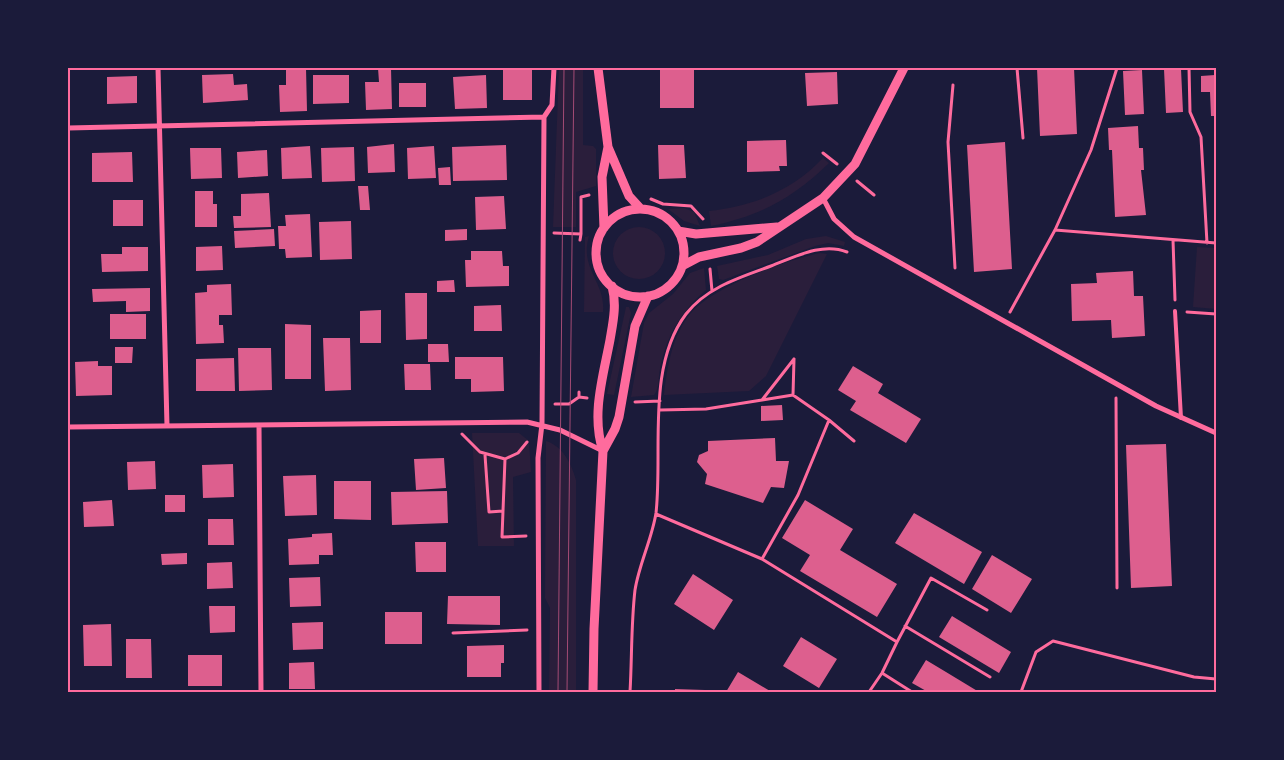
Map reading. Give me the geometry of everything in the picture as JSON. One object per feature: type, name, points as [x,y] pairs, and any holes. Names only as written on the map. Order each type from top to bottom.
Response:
[{"type":"street","points":[[158,68],[167,426]]},
{"type":"street","points":[[539,692],[538,458],[542,424],[544,117],[552,105],[554,68]]},
{"type":"street","points":[[598,68],[608,147],[629,196],[640,208]]},
{"type":"street","points":[[682,266],[683,242],[678,231],[665,217],[657,212],[640,208],[618,215],[604,228],[598,240],[598,265],[604,277],[612,286],[629,295],[648,296],[669,285],[682,266],[699,258],[749,245],[807,210],[823,198],[855,164],[904,68]]},
{"type":"street","points":[[68,128],[544,117]]},
{"type":"street","points":[[604,228],[602,176],[608,147]]},
{"type":"street","points":[[823,198],[834,219],[847,232],[1116,381],[1156,406],[1216,433]]},
{"type":"street","points":[[678,231],[696,234],[740,228],[777,227]]},
{"type":"street","points":[[593,692],[597,551],[603,451],[599,438],[598,412],[614,318],[615,295],[612,286]]},
{"type":"street","points":[[603,451],[619,417],[635,326],[648,296]]},
{"type":"street","points":[[68,427],[452,422],[542,424],[560,430],[603,451]]},
{"type":"street","points":[[259,425],[261,692]]},
{"type":"lane","points":[[1175,312],[1181,418]]},
{"type":"path","points":[[1017,68],[1022,138]]},
{"type":"path","points":[[1005,321],[1055,230],[1091,150],[1117,68]]},
{"type":"path","points":[[1189,68],[1190,112],[1201,138],[1206,243]]},
{"type":"path","points":[[953,85],[948,142],[955,268]]},
{"type":"path","points":[[580,240],[581,197],[595,193]]},
{"type":"path","points":[[650,198],[663,204],[691,206],[701,214],[705,224]]},
{"type":"path","points":[[1055,230],[1216,244]]},
{"type":"path","points":[[543,233],[581,234]]},
{"type":"path","points":[[1173,240],[1175,312],[1216,314]]},
{"type":"path","points":[[630,692],[635,589],[656,514],[662,372],[680,324],[692,308],[712,291],[734,280],[810,251],[833,248],[847,252]]},
{"type":"path","points":[[710,267],[712,291]]},
{"type":"path","points":[[762,400],[794,359],[793,395]]},
{"type":"path","points":[[1116,381],[1118,588]]},
{"type":"path","points":[[579,392],[579,397]]},
{"type":"path","points":[[660,410],[706,409],[793,395],[829,420],[854,441]]},
{"type":"path","points":[[542,404],[570,404],[579,397],[588,398]]},
{"type":"path","points":[[628,402],[660,401]]},
{"type":"path","points":[[762,559],[798,495],[829,420]]},
{"type":"path","points":[[452,422],[474,448],[485,455],[505,459],[518,453],[542,424]]},
{"type":"path","points":[[485,455],[488,512],[503,511]]},
{"type":"path","points":[[505,459],[502,537],[539,535]]},
{"type":"path","points":[[656,514],[762,559],[897,642]]},
{"type":"path","points":[[869,692],[882,673],[931,578],[987,610]]},
{"type":"path","points":[[905,626],[990,677]]},
{"type":"path","points":[[453,633],[540,629]]},
{"type":"path","points":[[1022,692],[1036,652],[1052,641],[1194,677],[1216,679]]},
{"type":"path","points":[[882,673],[912,692]]},
{"type":"shaded area","points":[[559,68],[583,68],[583,145],[593,146],[596,149],[596,186],[576,192],[576,227],[553,227]]},
{"type":"shaded area","points":[[823,158],[829,163],[789,196],[745,217],[711,226],[709,211],[741,205],[771,195],[798,180]]},
{"type":"shaded area","points":[[684,208],[694,212],[700,226],[684,221],[668,209]]},
{"type":"shaded area","points":[[634,227],[644,227],[658,234],[665,248],[665,258],[658,272],[644,279],[634,279],[624,275],[617,268],[613,258],[613,248],[617,238],[624,231]]},
{"type":"shaded area","points":[[589,236],[587,258],[601,292],[603,312],[584,312],[585,237]]},
{"type":"shaded area","points":[[826,236],[845,242],[844,246],[828,243],[815,246],[723,280],[719,279],[717,266],[768,255],[806,239]]},
{"type":"shaded area","points":[[1197,247],[1216,248],[1216,309],[1193,307]]},
{"type":"shaded area","points":[[820,253],[827,254],[766,376],[749,391],[664,395],[673,346],[687,318],[697,307],[728,286],[748,277],[787,262]]},
{"type":"shaded area","points":[[704,268],[706,290],[682,316],[671,335],[659,372],[656,392],[654,395],[631,397],[644,323],[649,313],[673,294],[690,273]]},
{"type":"shaded area","points":[[626,307],[629,307],[631,313],[614,395],[607,394]]},
{"type":"shaded area","points":[[472,433],[519,433],[529,441],[531,472],[513,477],[514,546],[478,546]]},
{"type":"shaded area","points":[[546,441],[557,447],[566,457],[576,480],[576,692],[549,692],[550,608],[545,598]]},
{"type":"building","points":[[286,68],[306,68],[307,111],[280,112],[279,85],[286,85]]},
{"type":"building","points":[[378,68],[391,68],[392,109],[366,110],[365,82],[379,82]]},
{"type":"building","points":[[503,68],[532,68],[532,100],[503,100]]},
{"type":"building","points":[[660,68],[694,68],[694,108],[660,108]]},
{"type":"building","points":[[1037,68],[1074,68],[1077,134],[1040,136]]},
{"type":"building","points":[[1164,69],[1181,69],[1183,112],[1166,113]]},
{"type":"building","points":[[1142,70],[1144,114],[1125,115],[1123,71]]},
{"type":"building","points":[[837,72],[838,104],[807,106],[805,73]]},
{"type":"building","points":[[233,74],[234,85],[247,84],[248,100],[203,103],[202,75]]},
{"type":"building","points":[[313,75],[349,75],[349,103],[313,104]]},
{"type":"building","points":[[486,75],[487,108],[455,109],[453,77]]},
{"type":"building","points":[[1215,75],[1216,116],[1211,116],[1210,92],[1201,92],[1201,76]]},
{"type":"building","points":[[137,76],[137,103],[107,104],[107,77]]},
{"type":"building","points":[[399,83],[426,83],[426,107],[399,107]]},
{"type":"building","points":[[1138,126],[1139,148],[1143,148],[1144,170],[1141,170],[1146,215],[1115,217],[1112,150],[1109,150],[1108,128]]},
{"type":"building","points":[[786,140],[787,166],[779,166],[780,171],[747,172],[747,141]]},
{"type":"building","points":[[1005,142],[1012,269],[974,272],[967,145]]},
{"type":"building","points":[[394,144],[395,172],[368,173],[367,147]]},
{"type":"building","points":[[506,145],[507,180],[453,181],[452,147]]},
{"type":"building","points":[[658,145],[684,145],[686,178],[659,179]]},
{"type":"building","points":[[310,146],[312,178],[282,179],[281,148]]},
{"type":"building","points":[[434,146],[436,178],[408,179],[407,148]]},
{"type":"building","points":[[354,147],[355,181],[322,182],[321,148]]},
{"type":"building","points":[[190,148],[221,148],[222,178],[191,179]]},
{"type":"building","points":[[267,150],[268,176],[238,178],[237,152]]},
{"type":"building","points":[[132,152],[133,182],[92,182],[92,153]]},
{"type":"building","points":[[450,167],[451,185],[439,185],[438,168]]},
{"type":"building","points":[[358,186],[368,186],[370,210],[360,210]]},
{"type":"building","points":[[195,191],[213,191],[213,204],[217,204],[217,227],[195,227]]},
{"type":"building","points":[[269,193],[271,227],[234,228],[233,216],[241,216],[241,194]]},
{"type":"building","points":[[504,196],[506,229],[476,230],[475,197]]},
{"type":"building","points":[[113,200],[143,200],[143,226],[113,226]]},
{"type":"building","points":[[310,214],[312,257],[286,258],[285,249],[279,249],[278,226],[286,226],[285,215]]},
{"type":"building","points":[[351,221],[352,259],[320,260],[319,222]]},
{"type":"building","points":[[274,229],[275,246],[235,248],[234,231]]},
{"type":"building","points":[[467,229],[467,240],[445,241],[445,230]]},
{"type":"building","points":[[222,246],[223,270],[196,271],[196,247]]},
{"type":"building","points":[[122,247],[148,247],[148,271],[102,272],[101,254],[122,254]]},
{"type":"building","points":[[471,251],[502,251],[503,266],[509,266],[509,286],[466,287],[465,260],[471,260]]},
{"type":"building","points":[[1133,271],[1134,296],[1143,296],[1145,336],[1112,338],[1111,320],[1072,321],[1071,284],[1097,283],[1096,273]]},
{"type":"building","points":[[454,280],[455,292],[437,292],[437,281]]},
{"type":"building","points":[[231,284],[232,315],[219,315],[219,325],[223,325],[224,343],[196,344],[195,293],[207,292],[207,285]]},
{"type":"building","points":[[150,288],[150,311],[126,312],[126,301],[93,302],[92,289]]},
{"type":"building","points":[[405,293],[427,293],[427,339],[406,340]]},
{"type":"building","points":[[501,305],[502,331],[474,331],[474,306]]},
{"type":"building","points":[[381,310],[381,343],[360,343],[360,311]]},
{"type":"building","points":[[110,314],[146,314],[146,339],[110,339]]},
{"type":"building","points":[[285,324],[311,325],[311,379],[285,379]]},
{"type":"building","points":[[323,338],[350,338],[351,390],[325,391]]},
{"type":"building","points":[[428,344],[448,344],[449,362],[428,362]]},
{"type":"building","points":[[115,347],[133,347],[132,363],[115,363]]},
{"type":"building","points":[[238,348],[271,348],[272,390],[239,391]]},
{"type":"building","points":[[455,357],[503,357],[504,391],[471,392],[471,379],[455,379]]},
{"type":"building","points":[[234,358],[235,391],[196,391],[196,359]]},
{"type":"building","points":[[98,361],[98,366],[112,366],[112,395],[76,396],[75,362]]},
{"type":"building","points":[[404,364],[430,364],[431,390],[405,390]]},
{"type":"building","points":[[853,366],[883,384],[878,393],[921,419],[906,443],[850,410],[856,401],[838,390]]},
{"type":"building","points":[[782,405],[783,420],[761,421],[761,406]]},
{"type":"building","points":[[775,438],[776,461],[789,461],[784,488],[771,487],[763,503],[705,484],[707,474],[697,462],[699,455],[708,451],[708,441]]},
{"type":"building","points":[[1166,444],[1172,586],[1131,588],[1126,445]]},
{"type":"building","points":[[444,458],[446,488],[416,490],[414,459]]},
{"type":"building","points":[[155,461],[156,489],[128,490],[127,462]]},
{"type":"building","points":[[233,464],[234,497],[203,498],[202,465]]},
{"type":"building","points":[[316,475],[317,515],[285,516],[283,476]]},
{"type":"building","points":[[334,481],[371,481],[371,520],[334,519]]},
{"type":"building","points":[[447,491],[448,523],[392,525],[391,492]]},
{"type":"building","points":[[165,495],[185,495],[185,512],[165,512]]},
{"type":"building","points":[[112,500],[114,526],[84,527],[83,502]]},
{"type":"building","points":[[805,500],[853,529],[840,550],[897,584],[877,617],[800,571],[810,555],[782,538]]},
{"type":"building","points":[[914,513],[982,552],[964,584],[895,543]]},
{"type":"building","points":[[208,519],[233,519],[234,545],[208,545]]},
{"type":"building","points":[[332,533],[333,555],[319,555],[319,564],[289,565],[288,539],[312,537],[312,534]]},
{"type":"building","points":[[415,542],[446,542],[446,572],[416,572]]},
{"type":"building","points":[[187,553],[187,564],[162,565],[161,554]]},
{"type":"building","points":[[992,555],[1032,579],[1011,613],[972,589]]},
{"type":"building","points":[[232,562],[233,588],[207,589],[207,563]]},
{"type":"building","points":[[693,574],[733,600],[714,630],[674,604]]},
{"type":"building","points":[[320,577],[321,606],[290,607],[289,578]]},
{"type":"building","points":[[448,596],[500,596],[500,625],[447,624]]},
{"type":"building","points":[[209,606],[235,606],[235,632],[210,633]]},
{"type":"building","points":[[385,612],[422,612],[422,644],[385,644]]},
{"type":"building","points":[[952,616],[1011,652],[999,673],[939,637]]},
{"type":"building","points":[[323,622],[323,649],[293,650],[292,623]]},
{"type":"building","points":[[111,624],[112,666],[84,666],[83,625]]},
{"type":"building","points":[[801,637],[837,659],[819,688],[783,666]]},
{"type":"building","points":[[126,639],[151,639],[152,678],[126,678]]},
{"type":"building","points":[[504,645],[504,663],[501,663],[501,677],[467,677],[467,646]]},
{"type":"building","points":[[188,655],[222,655],[222,686],[188,686]]},
{"type":"building","points":[[926,660],[979,692],[928,692],[912,683]]},
{"type":"building","points":[[314,662],[315,689],[289,689],[289,663]]},
{"type":"building","points":[[738,672],[770,691],[726,692]]},
{"type":"building","points":[[675,689],[705,690],[705,692],[675,692]]},
{"type":"tram line","points":[[558,692],[564,68]]},
{"type":"tram line","points":[[567,692],[574,68]]}]
